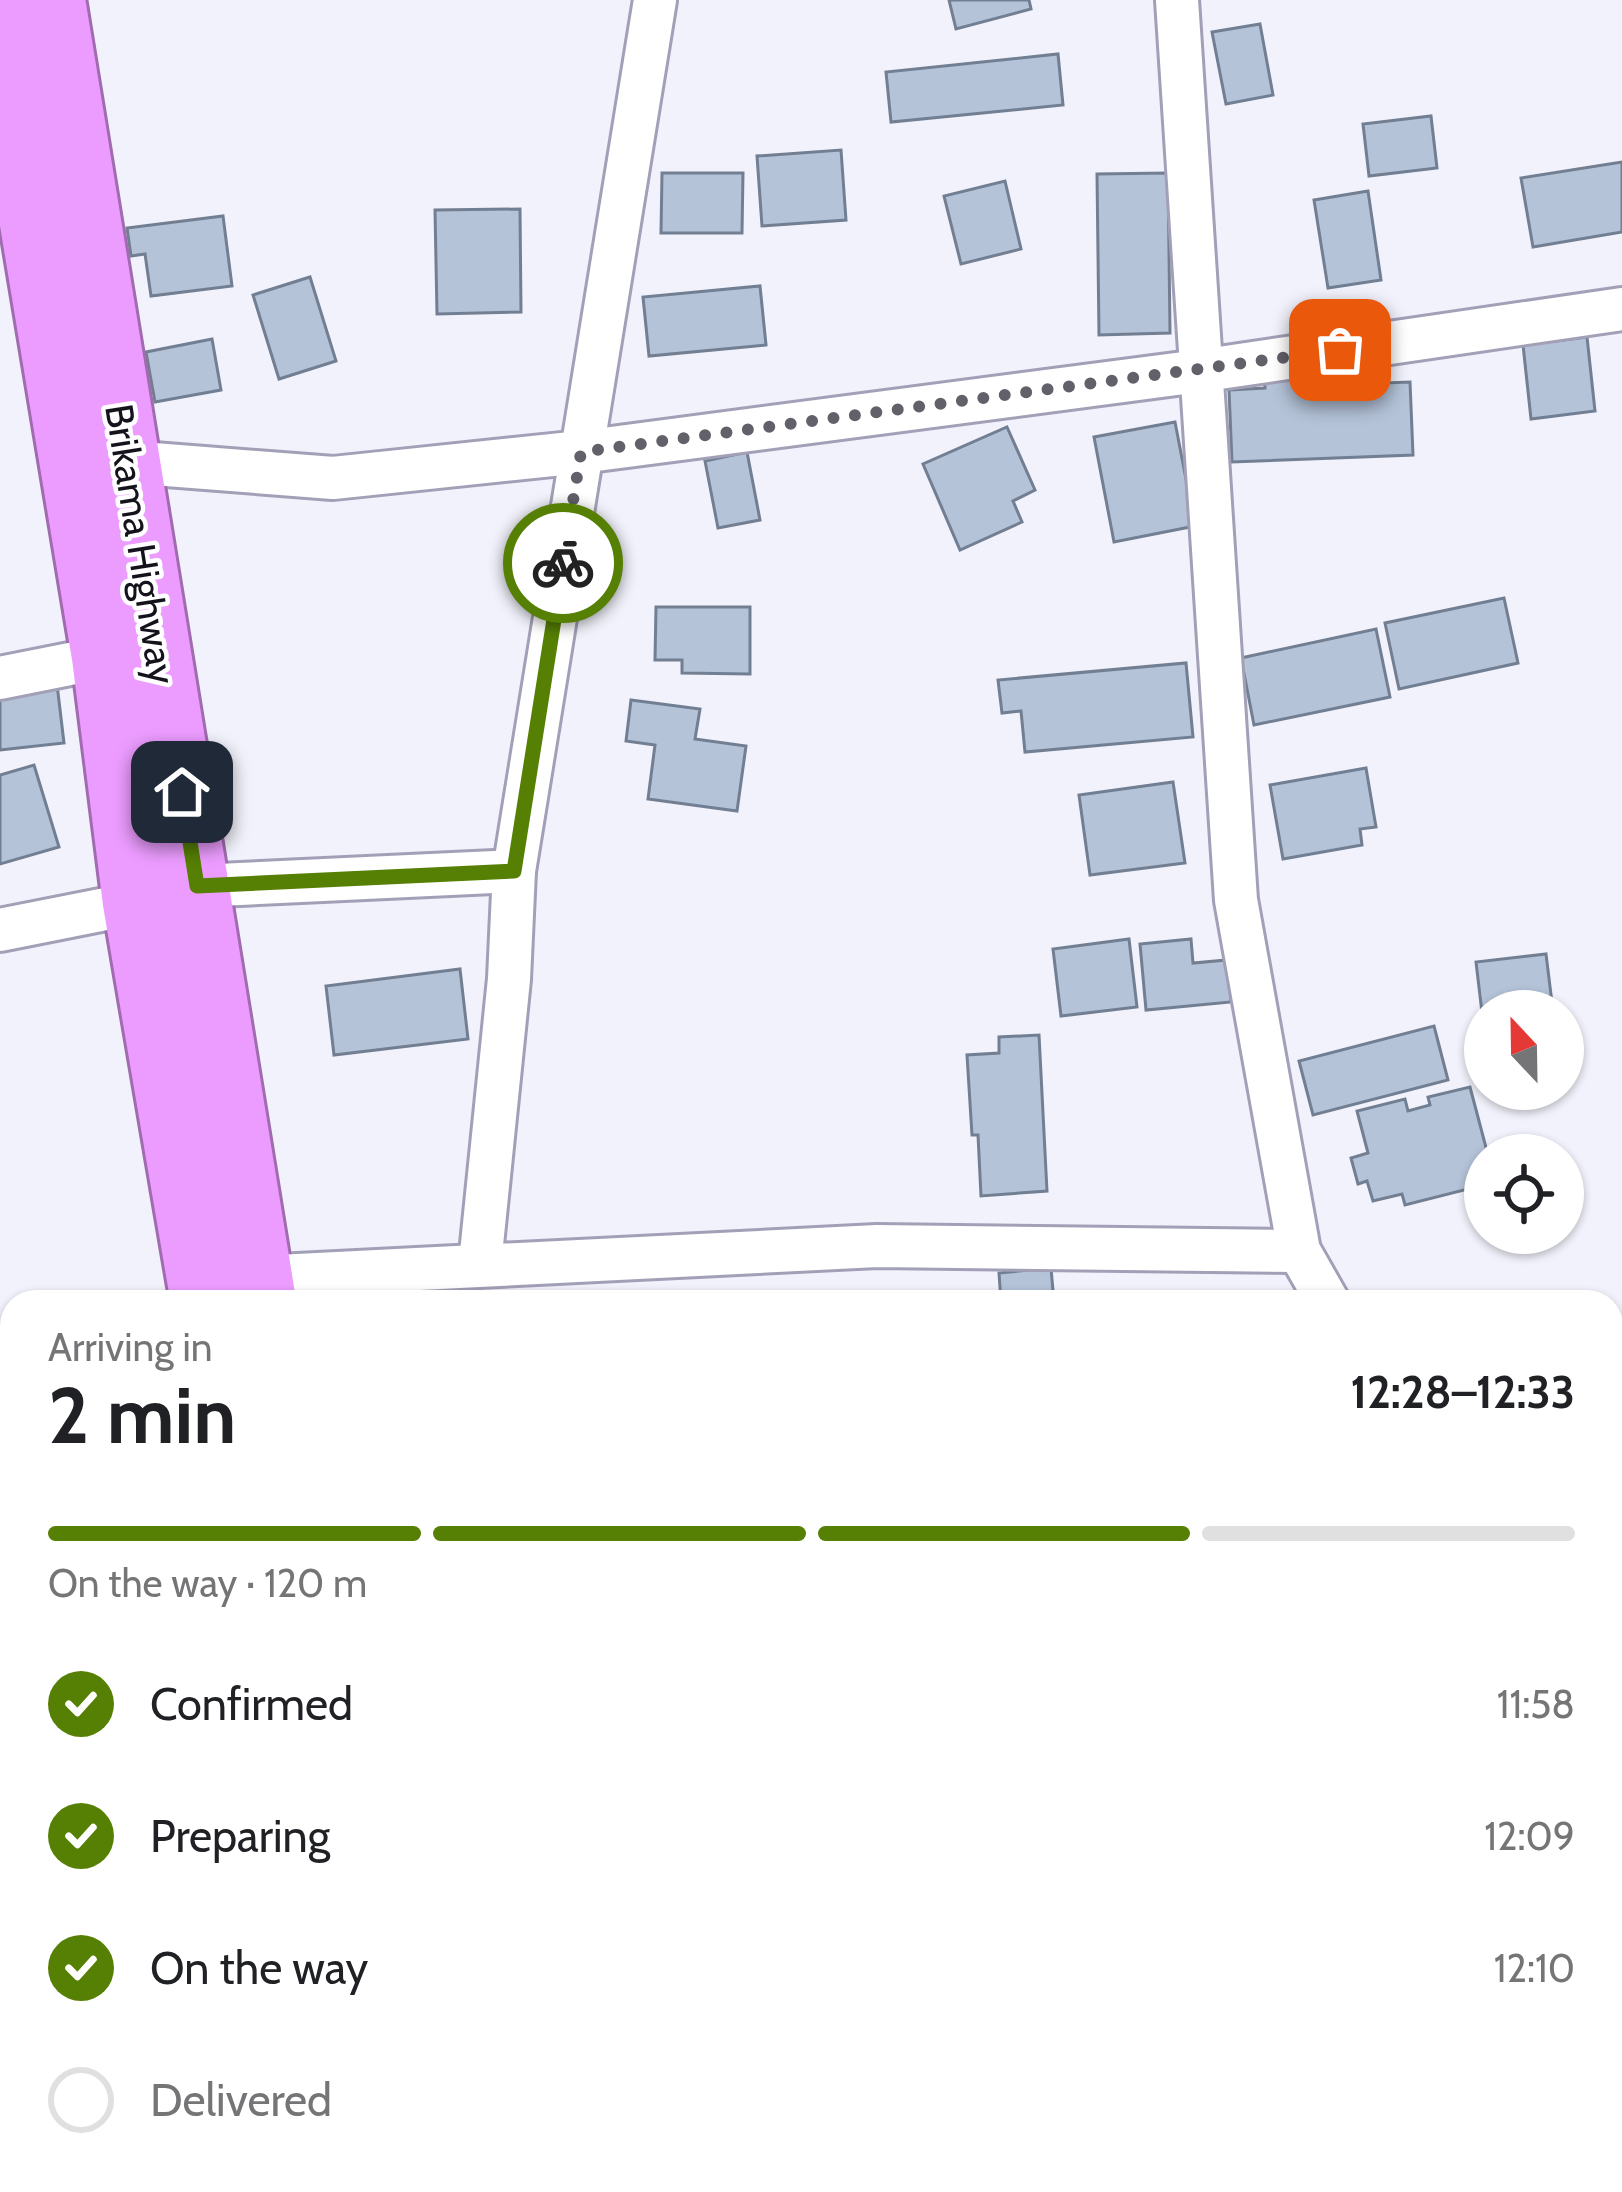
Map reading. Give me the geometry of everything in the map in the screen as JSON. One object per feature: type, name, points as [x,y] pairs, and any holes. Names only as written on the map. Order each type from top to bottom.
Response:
[{"type":"highway","name":"Brikama Highway","points":[[52,0],[128,462],[166,895]]},
{"type":"highway","name":"Brikama Highway","points":[[0,24],[7,112],[105,658],[166,895],[241,1290]]},
{"type":"street","points":[[480,1264],[509,979],[514,871],[655,0]]},
{"type":"street","points":[[1177,0],[1236,899],[1299,1251],[1321,1290]]},
{"type":"street","points":[[128,462],[333,478],[581,452],[1199,371],[1622,308]]},
{"type":"street","points":[[0,678],[105,658]]},
{"type":"street","points":[[0,930],[166,895],[514,871]]},
{"type":"street","points":[[274,1290],[480,1264],[877,1246],[1299,1251]]},
{"type":"building","points":[[949,0],[1029,0],[1031,9],[956,29]]},
{"type":"building","points":[[1260,24],[1273,95],[1226,104],[1212,32]]},
{"type":"building","points":[[1058,54],[1063,105],[891,122],[886,72]]},
{"type":"building","points":[[1431,116],[1437,168],[1369,176],[1363,124]]},
{"type":"building","points":[[841,150],[846,220],[762,226],[757,156]]},
{"type":"building","points":[[1622,162],[1622,232],[1533,247],[1521,178]]},
{"type":"building","points":[[662,173],[743,173],[742,233],[661,233]]},
{"type":"building","points":[[1168,173],[1170,333],[1099,335],[1097,174]]},
{"type":"building","points":[[1005,181],[1021,249],[961,264],[944,196]]},
{"type":"building","points":[[1368,191],[1381,280],[1328,288],[1314,200]]},
{"type":"building","points":[[520,209],[521,312],[437,314],[435,210]]},
{"type":"building","points":[[223,216],[232,286],[151,296],[145,254],[131,256],[127,228]]},
{"type":"building","points":[[310,277],[336,361],[279,379],[253,295]]},
{"type":"building","points":[[760,286],[766,345],[649,356],[643,297]]},
{"type":"building","points":[[1587,337],[1595,411],[1531,419],[1523,345]]},
{"type":"building","points":[[212,339],[221,390],[155,402],[146,352]]},
{"type":"building","points":[[1302,365],[1303,386],[1410,382],[1413,455],[1232,462],[1229,390],[1265,388],[1264,366]]},
{"type":"building","points":[[1175,422],[1195,526],[1114,542],[1094,437]]},
{"type":"building","points":[[1007,427],[1035,490],[1013,501],[1022,522],[960,550],[923,464]]},
{"type":"building","points":[[747,452],[760,520],[718,528],[705,461]]},
{"type":"building","points":[[1504,598],[1518,663],[1399,689],[1385,623]]},
{"type":"building","points":[[656,607],[750,607],[750,674],[682,673],[682,660],[655,660]]},
{"type":"building","points":[[1376,629],[1390,697],[1254,725],[1241,658]]},
{"type":"building","points":[[1186,663],[1193,737],[1025,752],[1021,711],[1002,713],[998,680]]},
{"type":"building","points":[[56,676],[64,743],[0,750],[0,683]]},
{"type":"building","points":[[631,700],[700,709],[695,739],[746,746],[737,811],[648,799],[655,745],[626,741]]},
{"type":"building","points":[[34,765],[59,847],[0,864],[0,775]]},
{"type":"building","points":[[1366,768],[1376,827],[1360,829],[1362,845],[1283,859],[1270,785]]},
{"type":"building","points":[[1173,782],[1185,863],[1090,875],[1079,795]]},
{"type":"building","points":[[1129,939],[1137,1007],[1061,1016],[1053,949]]},
{"type":"building","points":[[1191,939],[1193,963],[1227,960],[1231,1002],[1146,1010],[1140,944]]},
{"type":"building","points":[[1546,954],[1550,990],[1479,990],[1476,962]]},
{"type":"building","points":[[460,969],[468,1039],[334,1055],[326,986]]},
{"type":"building","points":[[1434,1026],[1448,1080],[1313,1115],[1299,1061]]},
{"type":"building","points":[[1039,1035],[1047,1191],[981,1196],[967,1055],[999,1053],[999,1037]]},
{"type":"building","points":[[1464,1088],[1464,1110],[1476,1110],[1482,1134],[1464,1134],[1464,1190],[1405,1205],[1402,1194],[1373,1201],[1367,1181],[1358,1184],[1351,1158],[1368,1153],[1357,1111],[1405,1099],[1408,1111],[1430,1105],[1428,1097]]},
{"type":"building","points":[[1051,1268],[1053,1290],[1000,1290],[999,1273]]},
{"type":"way so far","points":[[563,563],[581,452],[1340,350]]},
{"type":"route","points":[[182,792],[197,886],[514,871],[563,563]]}]
